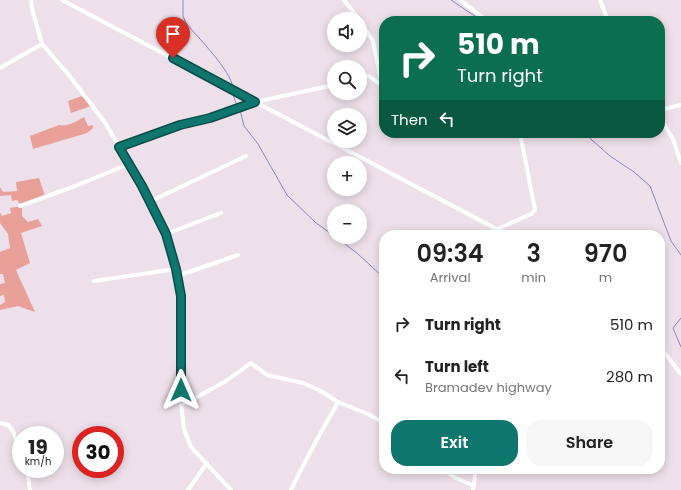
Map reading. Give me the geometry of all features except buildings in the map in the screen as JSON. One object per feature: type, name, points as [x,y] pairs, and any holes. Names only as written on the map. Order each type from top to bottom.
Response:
[{"type":"street","points":[[31,0],[32,9],[42,44],[72,79],[106,124],[150,202],[166,234],[176,269],[181,296],[181,404],[184,429],[191,448],[207,463],[231,490]]},
{"type":"street","points":[[62,0],[497,230],[531,214],[535,210],[521,138]]},
{"type":"street","points":[[344,0],[353,12]]},
{"type":"street","points":[[460,0],[481,16]]},
{"type":"street","points":[[600,0],[606,16]]},
{"type":"street","points":[[367,32],[373,41],[379,69]]},
{"type":"street","points":[[0,68],[42,44]]},
{"type":"street","points":[[367,76],[379,84]]},
{"type":"street","points":[[119,147],[180,125],[210,118],[255,102],[327,87]]},
{"type":"street","points":[[665,109],[681,105]]},
{"type":"street","points":[[665,126],[673,138],[681,163]]},
{"type":"street","points":[[150,202],[246,156]]},
{"type":"street","points":[[20,206],[70,188],[128,164]]},
{"type":"street","points":[[166,234],[221,213]]},
{"type":"street","points":[[177,276],[224,259],[238,256]]},
{"type":"street","points":[[94,281],[176,269]]},
{"type":"street","points":[[665,353],[681,374]]},
{"type":"street","points":[[181,404],[188,402],[226,381],[251,363],[267,375],[303,383],[319,390],[338,402],[379,420]]},
{"type":"street","points":[[291,490],[304,463],[326,426],[338,402]]},
{"type":"street","points":[[0,423],[8,425],[12,430]]},
{"type":"street","points":[[188,490],[207,463]]},
{"type":"street","points":[[450,474],[473,488],[475,474]]},
{"type":"street","points":[[28,478],[30,490]]},
{"type":"shaded area","points":[[82,96],[91,106],[71,113],[68,101]]},
{"type":"shaded area","points":[[84,117],[88,126],[93,125],[93,128],[87,133],[33,149],[30,136],[59,125],[75,122]]},
{"type":"shaded area","points":[[39,178],[45,196],[20,204],[17,200],[12,201],[11,195],[0,196],[0,187],[3,192],[17,191],[16,182]]},
{"type":"shaded area","points":[[22,206],[22,216],[28,222],[38,219],[42,226],[21,233],[30,263],[16,270],[35,312],[18,306],[0,310],[0,305],[5,302],[4,295],[0,296],[0,284],[5,283],[3,274],[0,274],[0,252],[10,248],[8,234],[0,223],[0,212],[2,216],[11,213],[10,208]]},
{"type":"waterway","points":[[183,0],[183,16],[186,23],[220,63],[231,81],[233,88]]},
{"type":"waterway","points":[[451,0],[475,16]]},
{"type":"waterway","points":[[233,92],[238,107]]},
{"type":"waterway","points":[[240,110],[244,126],[258,144],[287,195],[315,222],[327,231]]},
{"type":"waterway","points":[[590,138],[610,156],[634,172],[650,186],[671,241],[681,255]]},
{"type":"waterway","points":[[345,244],[379,273]]},
{"type":"waterway","points":[[681,318],[673,328],[681,347]]},
{"type":"route","points":[[173,58],[255,102],[210,118],[180,125],[119,147],[142,186],[166,234],[176,269],[181,296],[181,390]]}]
